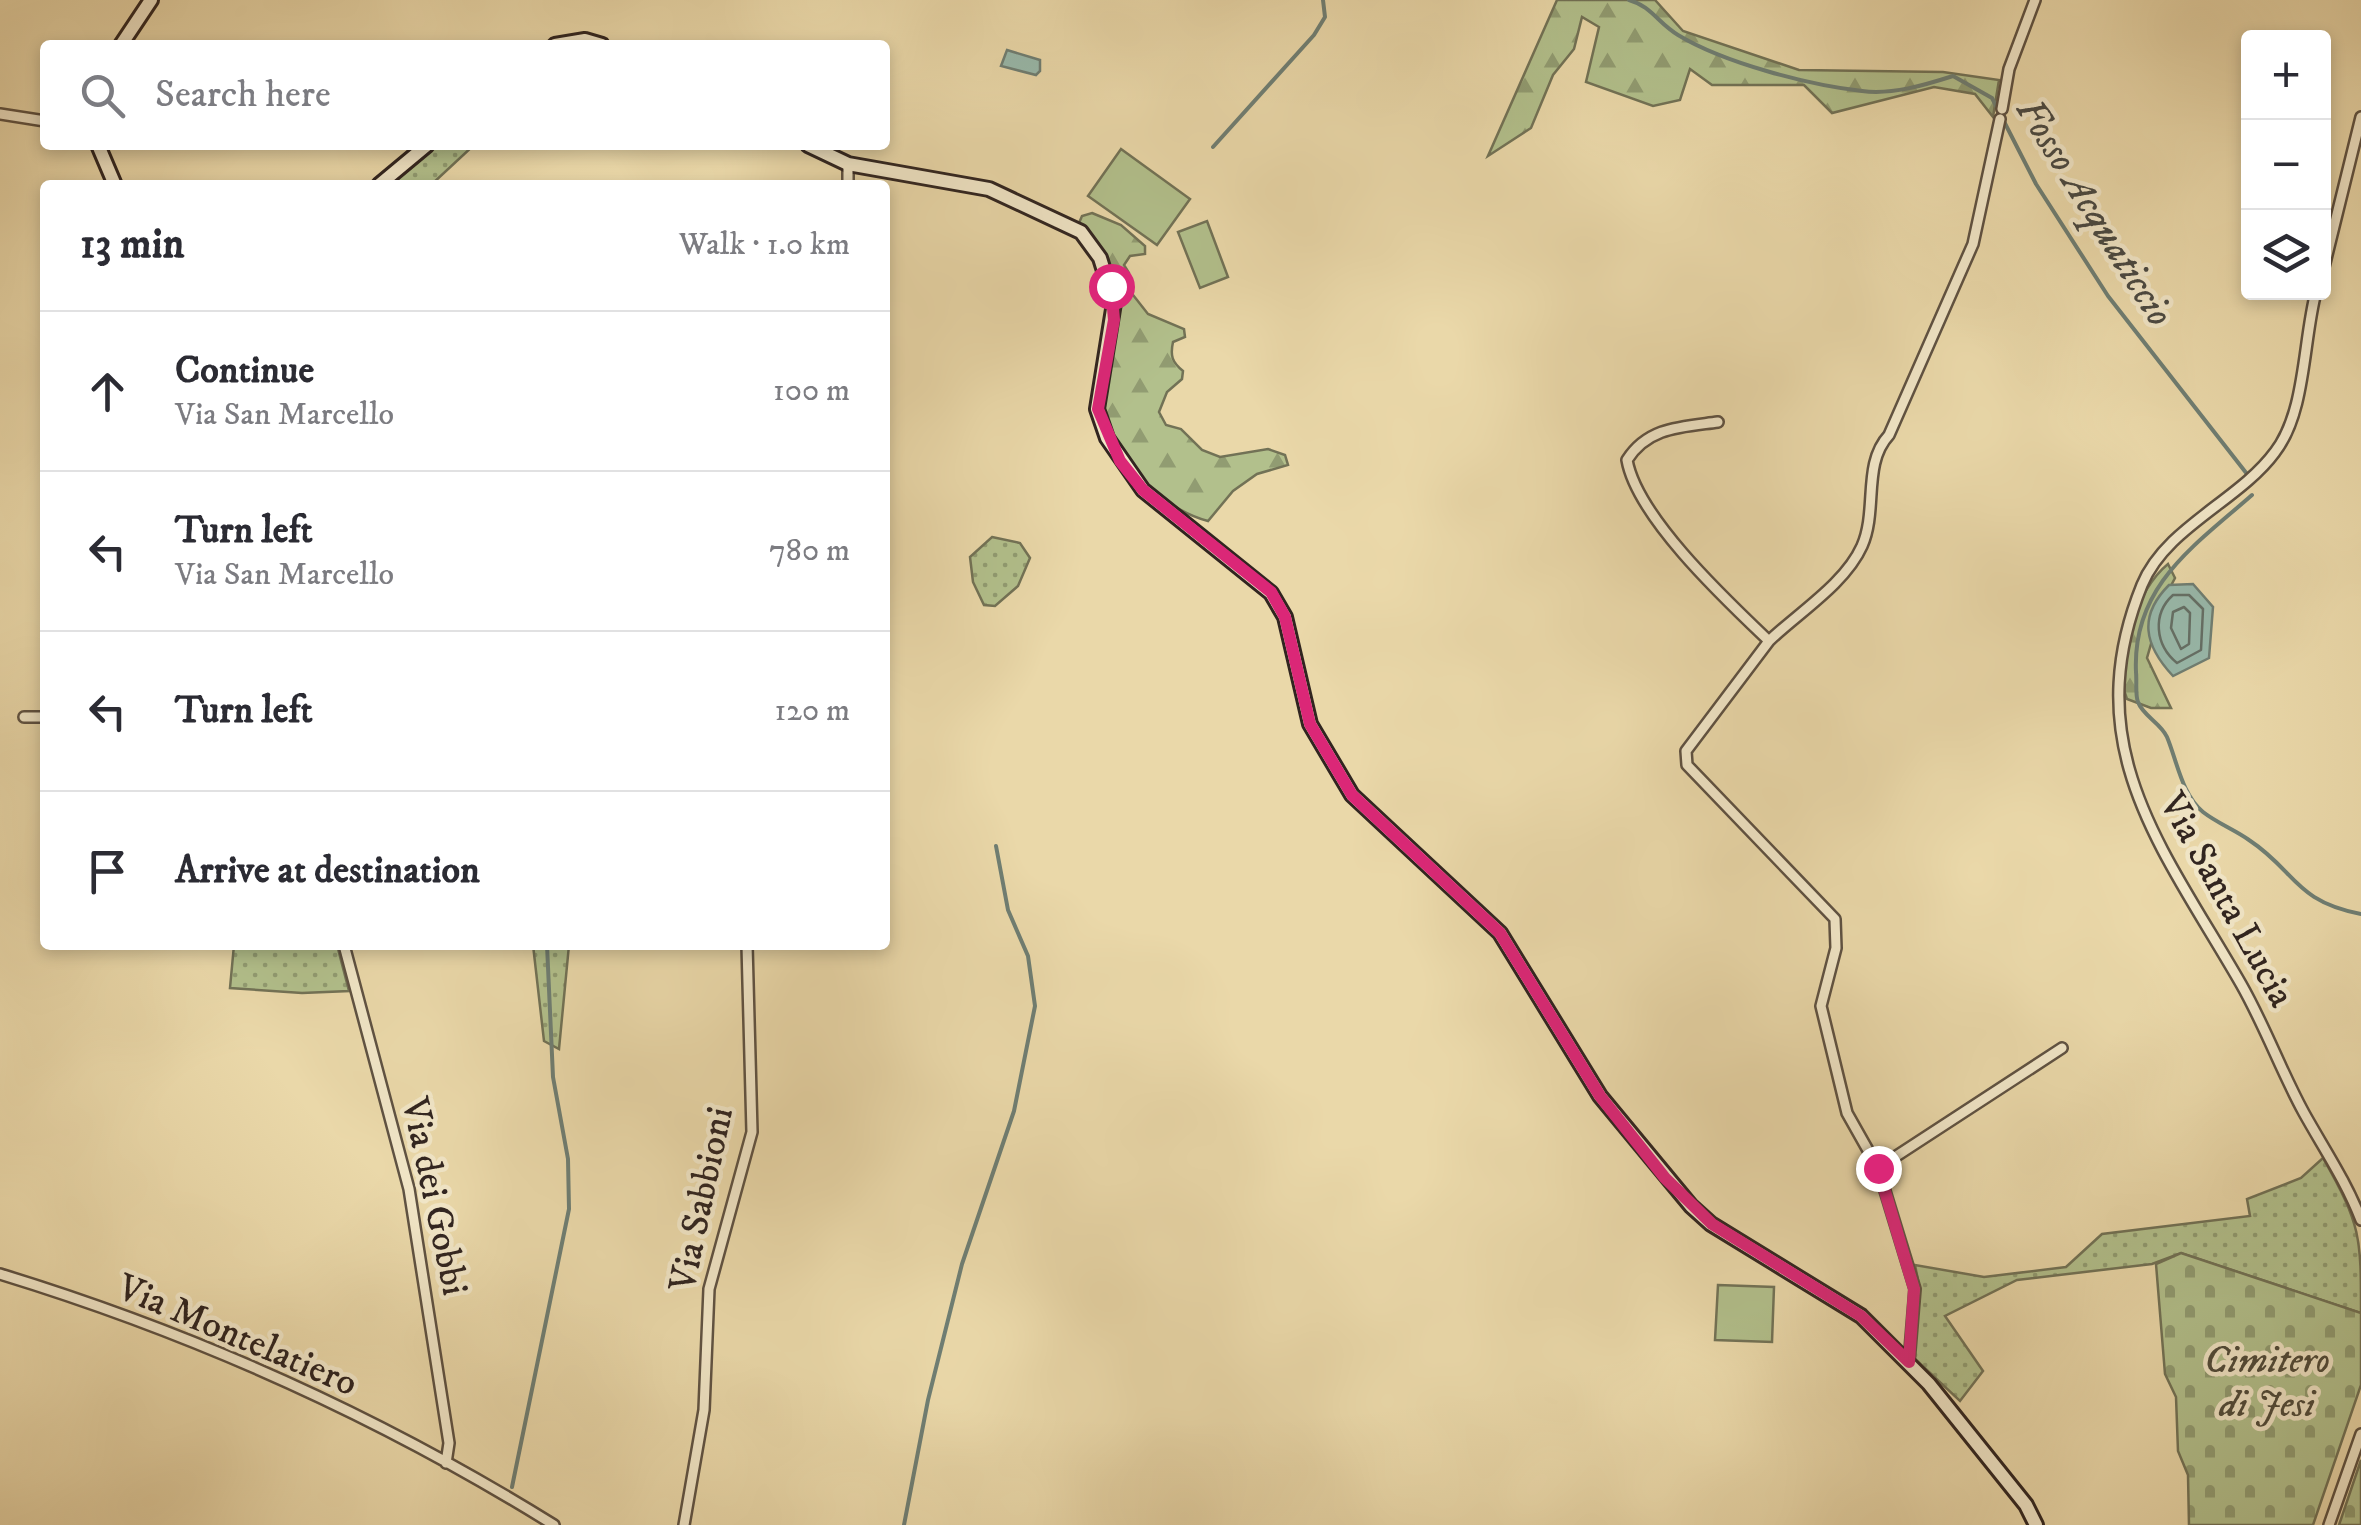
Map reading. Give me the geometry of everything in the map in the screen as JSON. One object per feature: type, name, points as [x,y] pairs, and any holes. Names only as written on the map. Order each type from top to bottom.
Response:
[{"type":"main road","points":[[124,40],[151,0]]},
{"type":"main road","points":[[100,150],[113,180]]},
{"type":"main road","points":[[385,180],[421,150]]},
{"type":"main road","points":[[819,150],[848,164],[990,189],[1081,232],[1100,258],[1111,286],[1114,320],[1098,409],[1120,461],[1143,490],[1271,592],[1285,617],[1310,724],[1352,795],[1500,933],[1600,1096],[1665,1178],[1712,1224],[1861,1316],[1909,1362],[2026,1505],[2036,1525]]},
{"type":"street","points":[[1909,1362],[1914,1289],[1878,1168],[1846,1113],[1822,1006],[1836,948],[1835,919],[1687,765],[1686,751],[1769,641],[1861,550],[1871,522],[1877,447],[1889,434],[1972,244],[2009,69],[2035,0]]},
{"type":"street","points":[[0,114],[40,120]]},
{"type":"street","points":[[2331,239],[2361,117]]},
{"type":"street","points":[[848,164],[848,180]]},
{"type":"street","name":"Via Santa Lucia","points":[[2314,300],[2290,428],[2254,478],[2174,543],[2144,580],[2122,660],[2119,699],[2131,780],[2155,842],[2256,1012],[2361,1220]]},
{"type":"street","points":[[1718,422],[1664,430],[1638,442],[1626,460],[1630,479],[1690,562],[1769,641]]},
{"type":"street","points":[[24,717],[40,717]]},
{"type":"street","name":"Via dei Gobbi","points":[[345,950],[418,1234],[449,1443],[446,1463]]},
{"type":"street","name":"Via Sabbioni","points":[[684,1525],[704,1410],[709,1288],[754,1112],[748,950]]},
{"type":"street","points":[[1878,1168],[2062,1048]]},
{"type":"street","name":"Via Montelatiero","points":[[0,1274],[184,1338],[313,1394],[554,1525]]},
{"type":"street","points":[[2329,1525],[2361,1434]]},
{"type":"green space","points":[[1557,0],[1655,0],[1683,31],[1799,70],[1943,72],[1999,80],[1993,117],[1975,94],[1934,87],[1832,113],[1804,85],[1712,85],[1690,69],[1680,100],[1653,106],[1586,82],[1599,27],[1582,17],[1574,49],[1553,75],[1531,128],[1488,156]]},
{"type":"green space","points":[[1121,149],[1190,199],[1157,245],[1088,196]]},
{"type":"green space","points":[[428,150],[469,150],[436,180],[393,180]]},
{"type":"green space","points":[[1092,213],[1121,225],[1145,246],[1145,254],[1130,256],[1124,265],[1129,273],[1126,286],[1148,314],[1184,329],[1185,337],[1173,342],[1172,351],[1174,362],[1183,371],[1182,379],[1167,392],[1159,412],[1166,425],[1181,429],[1202,450],[1220,457],[1268,449],[1285,455],[1288,465],[1257,474],[1233,491],[1208,521],[1171,504],[1153,490],[1123,457],[1104,418],[1102,386],[1118,306],[1110,272],[1079,223],[1082,216]]},
{"type":"green space","points":[[1207,221],[1228,277],[1200,288],[1178,232]]},
{"type":"green space","points":[[992,537],[1020,543],[1030,558],[1018,586],[995,606],[984,605],[973,582],[970,557]]},
{"type":"green space","points":[[2168,564],[2175,578],[2164,599],[2147,658],[2171,708],[2151,708],[2127,699],[2122,665],[2137,607]]},
{"type":"green space","points":[[234,950],[338,950],[349,991],[302,993],[230,988]]},
{"type":"green space","points":[[534,950],[569,950],[559,1049],[544,1041]]},
{"type":"green space","points":[[2323,1158],[2356,1232],[2361,1313],[2181,1253],[2152,1264],[2017,1280],[1945,1316],[1983,1371],[1960,1401],[1913,1357],[1920,1290],[1915,1265],[1984,1277],[2066,1267],[2102,1234],[2250,1216],[2247,1199],[2301,1178]]},
{"type":"green space","name":"Cimitero di Jesi","points":[[2181,1253],[2361,1313],[2361,1385],[2313,1525],[2189,1525],[2188,1475],[2178,1451],[2176,1397],[2165,1374],[2156,1264]]},
{"type":"green space","points":[[1718,1285],[1774,1287],[1772,1342],[1715,1340]]},
{"type":"green space","name":"Cimitero di Jesi","points":[[2361,1460],[2361,1525],[2339,1525]]},
{"type":"water","points":[[1007,50],[1040,60],[1040,71],[1036,75],[1001,66]]},
{"type":"water","points":[[2193,584],[2213,607],[2209,658],[2173,676],[2151,642],[2149,619],[2169,585]]},
{"type":"waterway","points":[[1213,147],[1314,35],[1325,17],[1323,0]]},
{"type":"waterway","name":"Fosso Acquaticcio","points":[[1629,0],[1697,45],[1767,71],[1817,84],[1873,92],[1953,76],[1992,98],[2036,184],[2108,296],[2247,474]]},
{"type":"waterway","name":"Fosso Acquaticcio","points":[[2252,495],[2189,551],[2156,592],[2144,615],[2137,642],[2137,699],[2164,732],[2185,787],[2203,812],[2265,852],[2309,893],[2361,914]]},
{"type":"waterway","points":[[904,1525],[928,1400],[962,1264],[1014,1111],[1035,1006],[1028,956],[1008,910],[996,846]]},
{"type":"waterway","points":[[512,1487],[569,1209],[568,1159],[553,1077],[547,950]]},
{"type":"route","points":[[1111,286],[1114,320],[1099,384],[1098,409],[1107,438],[1143,490],[1248,569],[1271,592],[1285,617],[1310,724],[1352,795],[1500,933],[1520,959],[1600,1096],[1691,1206],[1712,1224],[1861,1316],[1909,1362],[1914,1289],[1878,1168]]}]
